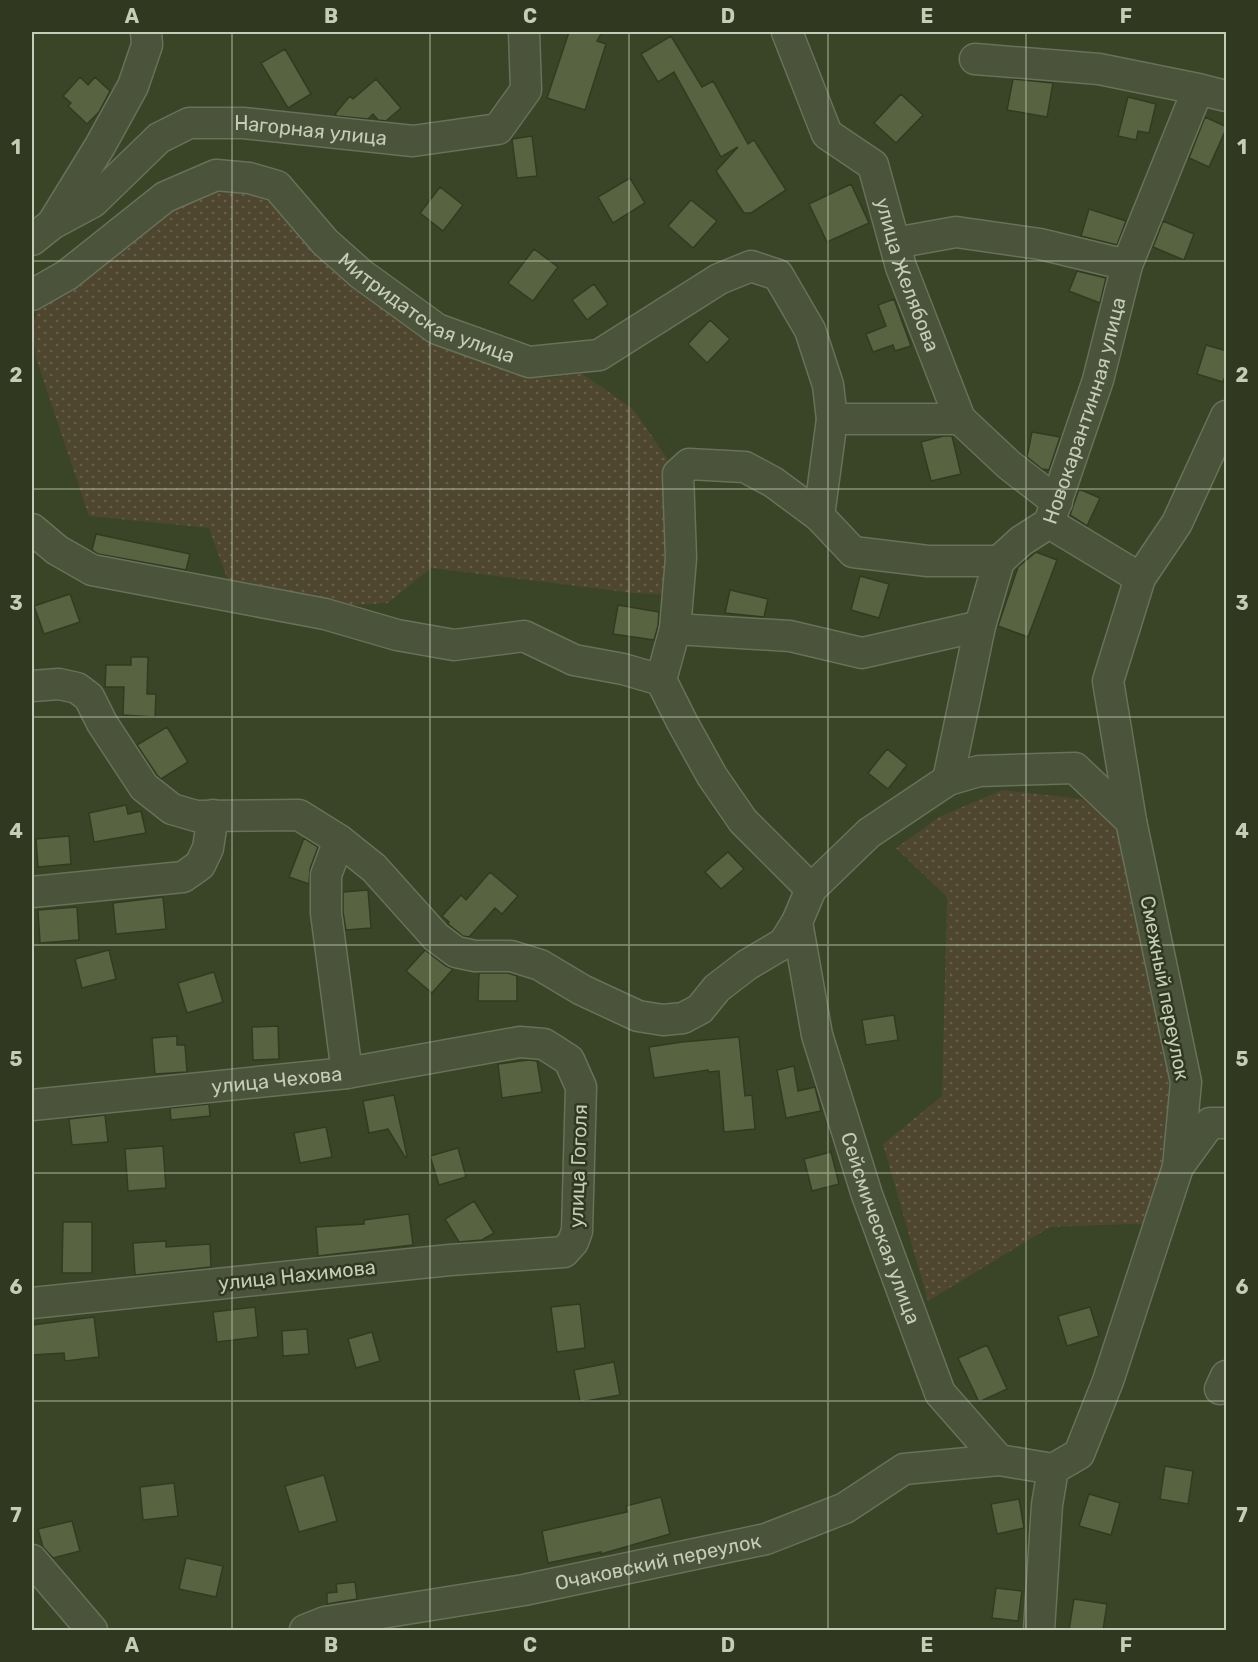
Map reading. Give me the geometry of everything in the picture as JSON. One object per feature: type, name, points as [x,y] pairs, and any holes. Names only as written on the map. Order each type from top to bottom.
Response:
[{"type":"street","points":[[42,232],[100,146],[133,86],[147,45],[146,32]]},
{"type":"street","name":"Нагорная улица","points":[[42,232],[93,202],[159,138],[189,123],[243,123],[413,141],[498,129],[526,90],[524,32]]},
{"type":"street","name":"улица Желябова","points":[[787,32],[827,134],[873,165],[902,267],[960,419],[1053,513],[1140,578]]},
{"type":"street","points":[[975,59],[1099,69],[1213,93]]},
{"type":"street","name":"Новокарантинная улица","points":[[999,561],[1053,513],[1098,380],[1127,265],[1213,93]]},
{"type":"street","name":"Митридатская улица","points":[[32,295],[67,275],[165,197],[216,175],[249,178],[277,186],[325,242],[361,274],[436,329],[529,362],[599,355],[719,279],[751,266],[778,275],[810,330],[828,385],[832,419],[819,516]]},
{"type":"street","points":[[895,243],[956,232],[1040,244],[1127,265]]},
{"type":"street","name":"Смежный переулок","points":[[1053,1469],[1079,1454],[1108,1381],[1178,1167],[1186,1082],[1131,821],[1108,681],[1140,578],[1177,523],[1227,416]]},
{"type":"street","points":[[832,419],[960,419]]},
{"type":"street","points":[[811,889],[743,820],[712,776],[661,680],[675,629],[681,558],[678,474],[689,464],[744,467],[773,482],[819,516],[854,552],[928,561],[999,561],[980,626],[948,780]]},
{"type":"street","points":[[32,530],[57,550],[92,570],[325,614],[397,635],[454,645],[524,636],[574,660],[622,669],[661,680]]},
{"type":"street","points":[[675,629],[790,636],[862,653],[980,626]]},
{"type":"street","points":[[32,686],[59,684],[77,688],[89,697],[102,723],[144,788],[172,809],[196,816],[299,815],[339,840],[374,868],[436,937],[456,952],[475,956],[511,956],[540,966],[582,990],[638,1016],[663,1020],[682,1018],[700,1009],[717,988],[747,964],[784,943],[797,922],[811,889],[869,833],[948,780],[979,771],[1075,768],[1131,821]]},
{"type":"street","points":[[32,892],[183,877],[200,866],[208,848],[213,815]]},
{"type":"street","points":[[339,840],[326,875],[326,913],[346,1073]]},
{"type":"street","name":"Сейсмическая улица","points":[[797,922],[817,1035],[867,1194],[940,1393],[999,1460]]},
{"type":"street","name":"улица Чехова","points":[[32,1105],[346,1073],[520,1042]]},
{"type":"street","name":"улица Гоголя","points":[[520,1042],[544,1044],[568,1060],[581,1087],[577,1231],[573,1242],[564,1252]]},
{"type":"street","points":[[1178,1167],[1210,1123],[1227,1123]]},
{"type":"street","name":"улица Нахимова","points":[[32,1303],[450,1260],[564,1252]]},
{"type":"street","points":[[999,1460],[1053,1469],[1047,1505],[1039,1630]]},
{"type":"street","name":"Очаковский переулок","points":[[305,1630],[325,1622],[524,1590],[766,1539],[844,1508],[904,1469],[999,1460]]},
{"type":"street","points":[[33,1565],[92,1630]]},
{"type":"shaded area","points":[[204,190],[231,190],[263,197],[461,351],[545,378],[583,374],[633,409],[678,474],[672,595],[632,593],[431,568],[388,603],[323,607],[231,589],[209,528],[89,516],[36,358],[32,329],[39,304],[138,228]]},
{"type":"shaded area","points":[[1002,790],[1082,799],[1127,836],[1180,1092],[1159,1223],[1050,1227],[928,1301],[883,1144],[942,1096],[947,897],[896,848],[939,817]]},
{"type":"building","points":[[569,32],[602,32],[597,41],[606,44],[585,110],[547,98]]},
{"type":"building","points":[[671,36],[702,87],[713,81],[748,144],[754,140],[786,190],[751,213],[744,213],[716,171],[738,147],[721,157],[674,72],[658,82],[641,54]]},
{"type":"building","points":[[285,49],[311,94],[288,108],[261,63]]},
{"type":"building","points":[[80,77],[88,85],[95,77],[110,91],[99,112],[87,124],[68,106],[71,103],[63,96]]},
{"type":"building","points":[[376,79],[401,108],[386,121],[378,120],[373,114],[368,119],[335,114],[350,96],[353,99]]},
{"type":"building","points":[[1013,79],[1053,83],[1047,117],[1007,110]]},
{"type":"building","points":[[901,94],[923,115],[896,143],[874,123]]},
{"type":"building","points":[[1128,97],[1156,104],[1149,133],[1138,131],[1136,140],[1118,136]]},
{"type":"building","points":[[1205,117],[1227,127],[1209,167],[1189,158]]},
{"type":"building","points":[[532,136],[537,176],[517,178],[512,139]]},
{"type":"building","points":[[630,178],[645,203],[613,223],[598,197]]},
{"type":"building","points":[[851,184],[869,223],[827,242],[809,204]]},
{"type":"building","points":[[440,187],[463,205],[443,231],[420,213]]},
{"type":"building","points":[[691,200],[717,221],[693,248],[668,226]]},
{"type":"building","points":[[1089,209],[1126,221],[1117,245],[1081,236]]},
{"type":"building","points":[[1163,221],[1194,234],[1184,260],[1153,247]]},
{"type":"building","points":[[534,249],[558,267],[533,301],[508,283]]},
{"type":"building","points":[[1077,271],[1106,278],[1100,303],[1069,291]]},
{"type":"building","points":[[594,284],[608,304],[587,320],[572,300]]},
{"type":"building","points":[[894,299],[911,346],[895,351],[893,345],[873,352],[866,334],[886,326],[878,305]]},
{"type":"building","points":[[710,320],[730,339],[707,363],[688,344]]},
{"type":"building","points":[[1206,345],[1227,351],[1227,371],[1223,382],[1197,374]]},
{"type":"building","points":[[1032,432],[1060,437],[1049,470],[1042,469],[1027,457]]},
{"type":"building","points":[[952,436],[961,474],[931,481],[921,442]]},
{"type":"building","points":[[1079,489],[1100,498],[1087,526],[1070,515]]},
{"type":"building","points":[[96,534],[190,554],[186,570],[98,554],[92,550]]},
{"type":"building","points":[[1036,552],[1057,560],[1028,637],[998,626],[1018,567]]},
{"type":"building","points":[[860,576],[889,584],[879,618],[851,610]]},
{"type":"building","points":[[730,590],[768,599],[764,617],[725,613]]},
{"type":"building","points":[[70,594],[80,622],[44,634],[34,606]]},
{"type":"building","points":[[618,605],[659,612],[654,640],[613,634]]},
{"type":"building","points":[[131,657],[148,657],[147,694],[156,694],[155,717],[123,715],[124,687],[105,687],[106,665],[131,665]]},
{"type":"building","points":[[167,727],[188,762],[161,779],[137,745]]},
{"type":"building","points":[[887,749],[907,765],[888,789],[868,773]]},
{"type":"building","points":[[126,805],[128,814],[141,811],[146,833],[94,842],[89,813]]},
{"type":"building","points":[[69,836],[71,864],[38,867],[36,839]]},
{"type":"building","points":[[304,838],[318,847],[310,869],[309,884],[289,877]]},
{"type":"building","points":[[728,852],[744,869],[721,889],[705,872]]},
{"type":"building","points":[[490,872],[518,896],[502,914],[495,908],[469,937],[463,936],[442,916],[461,895],[466,900]]},
{"type":"building","points":[[368,890],[371,928],[346,930],[343,892]]},
{"type":"building","points":[[163,897],[166,929],[116,934],[113,903]]},
{"type":"building","points":[[77,907],[79,940],[40,943],[38,910]]},
{"type":"building","points":[[109,950],[116,979],[82,988],[75,959]]},
{"type":"building","points":[[425,950],[453,969],[432,993],[406,971]]},
{"type":"building","points":[[214,972],[223,1002],[187,1013],[178,983]]},
{"type":"building","points":[[479,973],[508,973],[517,976],[517,1001],[478,1001]]},
{"type":"building","points":[[894,1015],[898,1040],[866,1045],[862,1020]]},
{"type":"building","points":[[278,1026],[279,1059],[253,1060],[252,1027]]},
{"type":"building","points":[[177,1036],[177,1045],[185,1045],[187,1072],[155,1074],[152,1038]]},
{"type":"building","points":[[739,1037],[745,1096],[752,1095],[755,1129],[724,1132],[719,1071],[709,1072],[708,1070],[654,1078],[649,1047]]},
{"type":"building","points":[[537,1061],[542,1092],[502,1098],[498,1064]]},
{"type":"building","points":[[794,1066],[798,1091],[815,1087],[821,1111],[786,1118],[777,1070]]},
{"type":"building","points":[[394,1095],[407,1156],[405,1157],[388,1129],[369,1133],[363,1101]]},
{"type":"building","points":[[209,1104],[210,1116],[171,1120],[170,1108]]},
{"type":"building","points":[[105,1115],[108,1142],[72,1145],[69,1119]]},
{"type":"building","points":[[326,1127],[332,1157],[300,1163],[294,1133]]},
{"type":"building","points":[[163,1146],[166,1188],[128,1191],[125,1149]]},
{"type":"building","points":[[458,1148],[466,1177],[439,1185],[430,1156]]},
{"type":"building","points":[[831,1152],[839,1184],[812,1191],[804,1159]]},
{"type":"building","points":[[474,1201],[494,1233],[482,1240],[459,1242],[445,1219]]},
{"type":"building","points":[[409,1214],[413,1245],[318,1256],[316,1227],[364,1224],[364,1220]]},
{"type":"building","points":[[63,1222],[92,1222],[92,1273],[62,1273]]},
{"type":"building","points":[[166,1241],[166,1247],[210,1244],[211,1267],[135,1275],[133,1243]]},
{"type":"building","points":[[580,1304],[585,1348],[557,1352],[551,1307]]},
{"type":"building","points":[[255,1307],[258,1337],[217,1342],[213,1312]]},
{"type":"building","points":[[1090,1307],[1099,1336],[1067,1346],[1058,1316]]},
{"type":"building","points":[[94,1317],[99,1357],[65,1361],[64,1353],[32,1355],[32,1325]]},
{"type":"building","points":[[307,1329],[309,1354],[283,1356],[282,1331]]},
{"type":"building","points":[[372,1332],[380,1361],[356,1368],[348,1339]]},
{"type":"building","points":[[987,1345],[1007,1389],[979,1402],[958,1358]]},
{"type":"building","points":[[614,1362],[620,1395],[580,1402],[574,1370]]},
{"type":"building","points":[[1165,1466],[1193,1471],[1188,1504],[1160,1499]]},
{"type":"building","points":[[324,1475],[337,1521],[299,1532],[285,1486]]},
{"type":"building","points":[[174,1483],[178,1516],[143,1520],[140,1487]]},
{"type":"building","points":[[1089,1494],[1120,1503],[1111,1535],[1079,1526]]},
{"type":"building","points":[[661,1497],[670,1534],[601,1554],[601,1552],[548,1563],[542,1531],[627,1512],[626,1506]]},
{"type":"building","points":[[1019,1499],[1024,1528],[997,1534],[991,1504]]},
{"type":"building","points":[[72,1521],[80,1551],[53,1558],[43,1547],[38,1529]]},
{"type":"building","points":[[186,1558],[223,1566],[216,1597],[179,1589]]},
{"type":"building","points":[[355,1582],[357,1599],[327,1604],[327,1593],[337,1592],[336,1584]]},
{"type":"building","points":[[996,1588],[1022,1591],[1018,1621],[992,1618]]},
{"type":"building","points":[[1074,1599],[1107,1604],[1103,1630],[1069,1630]]}]
